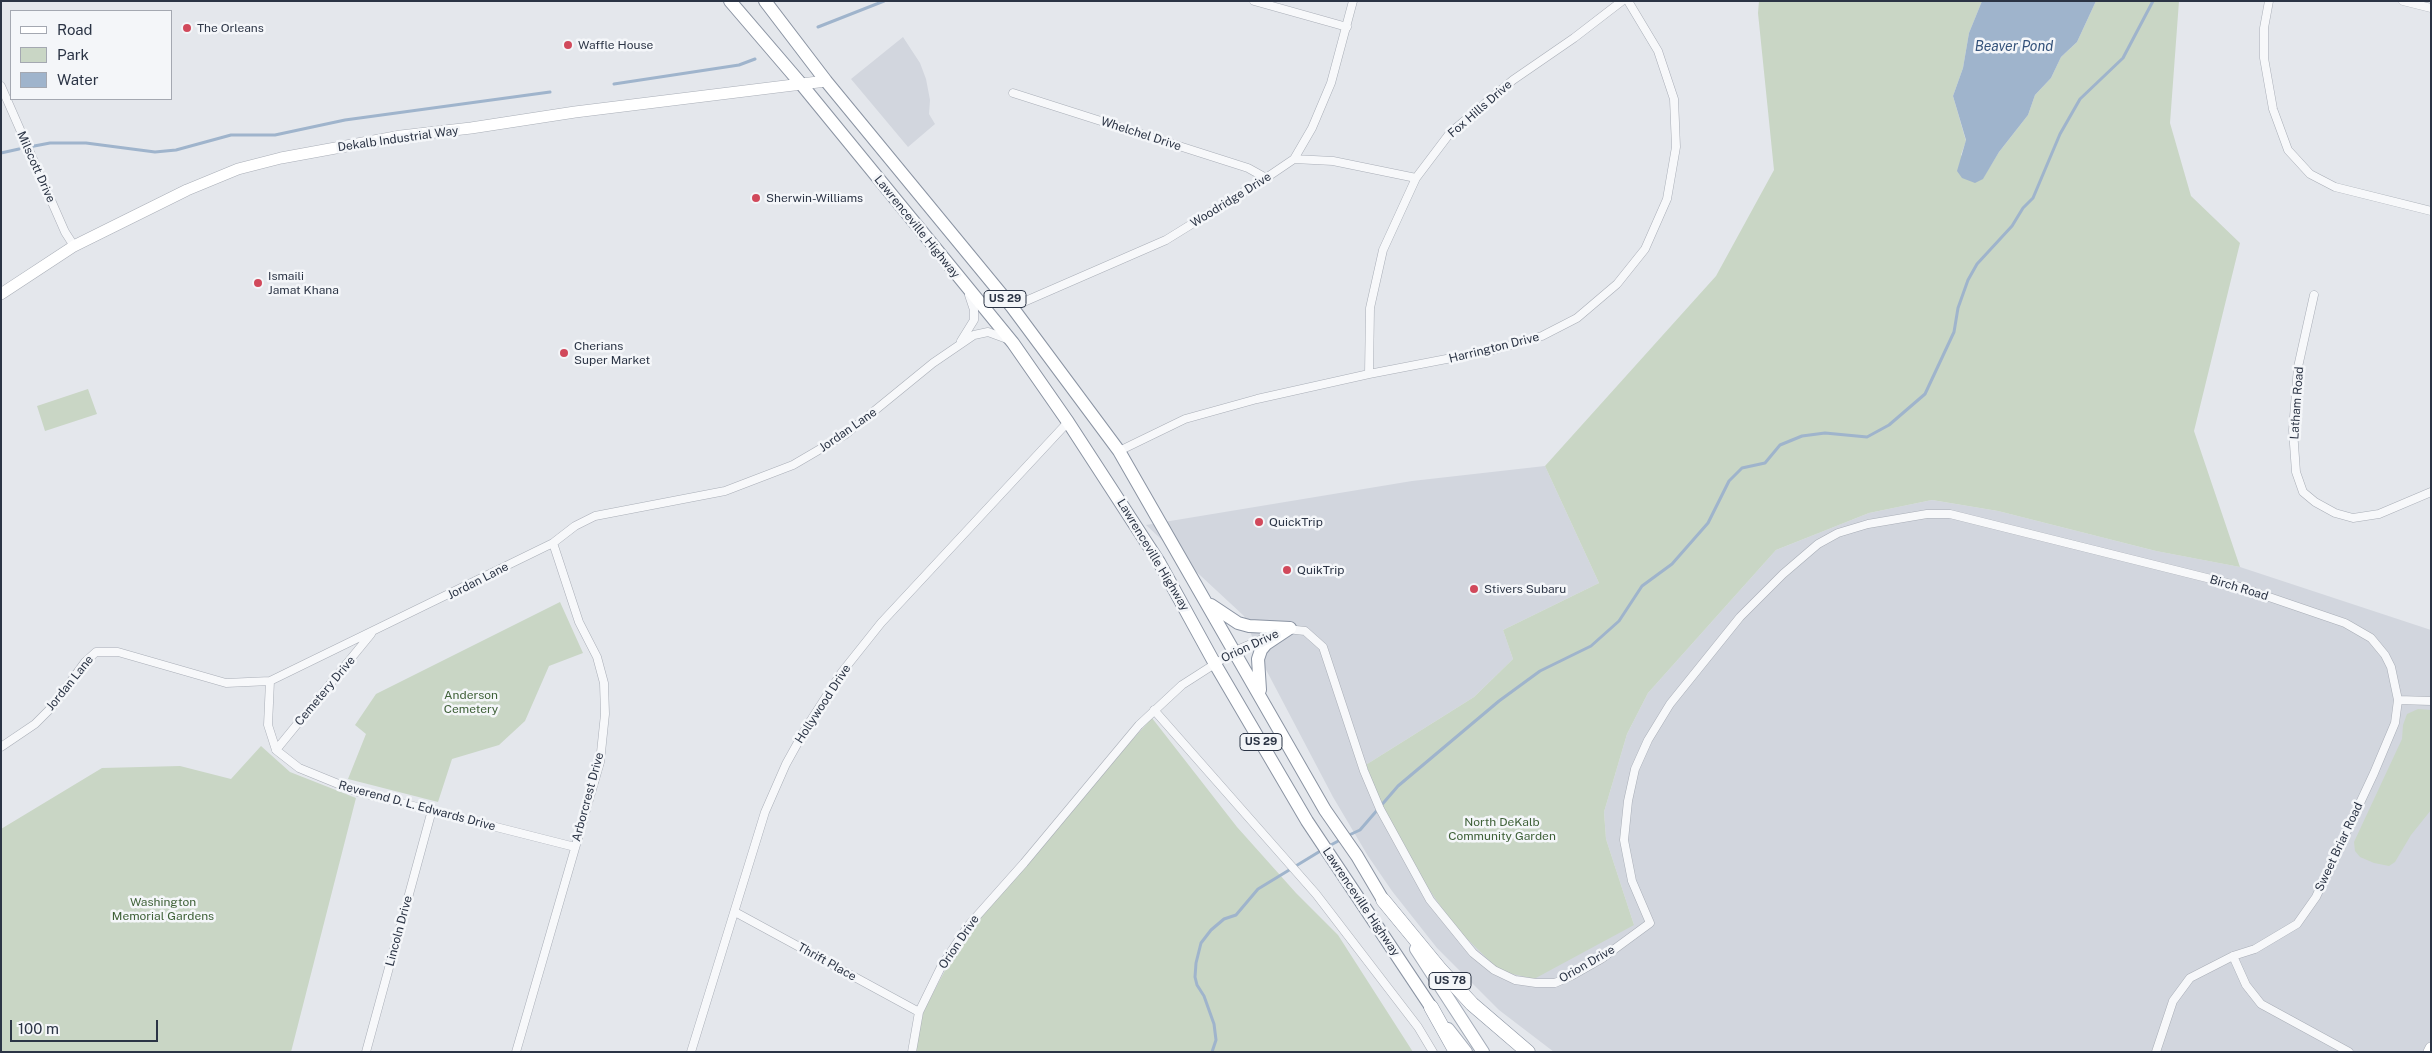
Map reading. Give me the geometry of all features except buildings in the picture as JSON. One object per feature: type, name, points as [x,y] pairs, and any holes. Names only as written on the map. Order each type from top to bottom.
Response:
[{"type":"highway","name":"US 78","points":[[1383,900],[1439,968],[1472,1004],[1528,1052]]},
{"type":"highway","name":"US 78","points":[[1431,1007],[1456,1052]]},
{"type":"main road","name":"US 29","points":[[730,1],[802,85]]},
{"type":"main road","name":"US 29","points":[[765,1],[826,81]]},
{"type":"main road","name":"Dekalb Industrial Way","points":[[1,294],[74,246],[187,190],[238,168],[281,158],[401,136],[826,81]]},
{"type":"main road","name":"Lawrenceville Highway","points":[[826,81],[1012,307],[1119,451],[1208,603],[1325,810],[1357,856],[1383,900],[1446,992],[1483,1052]]},
{"type":"main road","name":"Lawrenceville Highway","points":[[802,85],[1013,342],[1068,422],[1159,562],[1214,664],[1307,821],[1431,1007],[1466,1052]]},
{"type":"main road","points":[[1208,603],[1243,624],[1290,628]]},
{"type":"main road","points":[[1262,698],[1258,671],[1261,650],[1266,644],[1290,628]]},
{"type":"main road","points":[[2428,1052],[2431,1048]]},
{"type":"street","points":[[1254,1],[1347,27]]},
{"type":"street","name":"Woodridge Drive","points":[[1012,307],[1166,240],[1294,159],[1312,128],[1331,83],[1353,1]]},
{"type":"street","name":"Fox Hills Drive","points":[[1369,374],[1370,308],[1383,250],[1416,178],[1450,133],[1513,80],[1574,38],[1622,1]]},
{"type":"street","name":"Harrington Drive","points":[[1119,451],[1185,419],[1257,399],[1369,374],[1493,350],[1542,336],[1577,318],[1617,284],[1645,249],[1667,198],[1676,147],[1674,99],[1658,50],[1628,1]]},
{"type":"street","points":[[2269,1],[2264,28],[2264,58],[2273,109],[2288,150],[2310,174],[2335,186],[2431,211]]},
{"type":"street","points":[[2403,1],[2431,8]]},
{"type":"street","name":"Milscott Drive","points":[[1,86],[30,155],[74,246]]},
{"type":"street","name":"Whelchel Drive","points":[[1013,93],[1248,168],[1266,178]]},
{"type":"street","points":[[1294,159],[1333,161],[1416,178]]},
{"type":"street","name":"Jordan Lane","points":[[959,345],[971,327],[974,315],[973,304],[966,286]]},
{"type":"street","name":"Latham Road","points":[[2314,295],[2298,367],[2293,430],[2296,472],[2303,492],[2315,502],[2335,513],[2353,518],[2379,514],[2431,492]]},
{"type":"street","name":"Jordan Lane","points":[[1,746],[34,724],[52,707],[90,656],[101,651],[118,652],[226,683],[270,681],[553,543],[575,526],[605,512],[725,491],[793,465],[846,434],[959,345],[982,331],[996,333],[1013,342]]},
{"type":"street","name":"Hollywood Drive","points":[[691,1052],[765,812],[806,728],[842,672],[881,623],[1068,422]]},
{"type":"street","name":"Birch Road","points":[[1650,923],[1632,880],[1624,840],[1628,801],[1635,769],[1648,740],[1670,704],[1740,617],[1783,574],[1818,544],[1838,533],[1871,524],[1927,514],[1950,514],[2231,584],[2345,623],[2371,638],[2385,655],[2391,667],[2398,700]]},
{"type":"street","name":"Arborcrest Drive","points":[[516,1052],[600,762],[605,714],[604,683],[597,657],[579,622],[553,543]]},
{"type":"street","name":"Orion Drive","points":[[912,1052],[919,1012],[941,967],[968,926],[1154,710],[1182,685],[1235,651],[1290,628],[1305,631],[1320,642],[1323,647],[1364,772],[1394,838],[1430,900],[1473,953],[1494,970],[1516,980],[1555,983],[1601,959],[1650,923]]},
{"type":"street","name":"Cemetery Drive","points":[[276,750],[374,631]]},
{"type":"street","points":[[270,681],[268,725],[276,750]]},
{"type":"street","points":[[2398,700],[2431,701]]},
{"type":"street","name":"Sweet Briar Road","points":[[2156,1052],[2173,1001],[2190,978],[2233,956],[2256,948],[2297,924],[2316,897],[2374,773],[2395,723],[2398,700]]},
{"type":"street","points":[[1154,710],[1316,894],[1418,1027],[1433,1052]]},
{"type":"street","name":"Reverend D. L. Edwards Drive","points":[[276,750],[299,768],[334,784],[575,847]]},
{"type":"street","name":"Lincoln Drive","points":[[366,1052],[432,810]]},
{"type":"street","name":"Thrift Place","points":[[735,912],[919,1012]]},
{"type":"street","points":[[2233,956],[2246,986],[2261,1004],[2349,1052]]},
{"type":"shaded area","points":[[903,37],[920,63],[926,79],[930,100],[929,114],[935,124],[908,147],[851,79]]},
{"type":"shaded area","points":[[1545,466],[1599,583],[1503,630],[1513,659],[1474,697],[1364,766],[1634,925],[1606,839],[1604,812],[1627,734],[1648,693],[1776,550],[1869,513],[1932,500],[1998,511],[2156,551],[2240,567],[2431,630],[2431,1052],[1554,1052],[1499,1010],[1437,948],[1392,891],[1368,856],[1333,797],[1262,662],[1244,616],[1146,525],[1412,481]]},
{"type":"green space","name":"North DeKalb Community Garden","points":[[1759,1],[1982,1],[1969,33],[1963,68],[1953,96],[1966,141],[1961,155],[1983,178],[1999,152],[2028,115],[2035,95],[2051,78],[2061,57],[2077,42],[2096,1],[2179,1],[2170,123],[2191,196],[2240,243],[2194,431],[2240,567],[2156,551],[1998,511],[1932,500],[1869,513],[1776,550],[1648,693],[1627,734],[1604,812],[1606,839],[1634,925],[1534,979],[1500,971],[1455,927],[1422,879],[1384,812],[1364,766],[1474,697],[1513,659],[1503,630],[1599,583],[1545,466],[1716,276],[1774,170],[1758,13]]},
{"type":"green space","points":[[88,389],[97,414],[45,431],[37,406]]},
{"type":"green space","name":"Anderson Cemetery","points":[[560,602],[583,653],[549,666],[525,721],[499,745],[452,759],[438,802],[348,779],[366,734],[355,725],[376,694]]},
{"type":"green space","points":[[2418,709],[2431,710],[2431,810],[2411,835],[2395,862],[2389,866],[2374,863],[2360,857],[2355,851],[2354,842],[2402,739],[2403,725],[2407,714]]},
{"type":"green space","points":[[1152,718],[1237,827],[1296,893],[1338,935],[1413,1052],[913,1052],[924,1010],[977,910]]},
{"type":"green space","name":"Washington Memorial Gardens","points":[[261,746],[290,772],[356,798],[291,1052],[1,1052],[1,829],[102,768],[180,766],[231,779]]},
{"type":"water","name":"Beaver Pond","points":[[1982,1],[2096,1],[2077,42],[2061,57],[2051,78],[2035,95],[2028,115],[1999,152],[1983,179],[1975,183],[1962,178],[1957,171],[1966,140],[1953,96],[1963,68],[1969,33]]},
{"type":"waterway","points":[[818,27],[884,1]]},
{"type":"waterway","points":[[1347,836],[1360,830],[1398,786],[1499,701],[1540,671],[1591,646],[1619,621],[1642,586],[1672,564],[1708,523],[1729,481],[1742,468],[1765,463],[1780,445],[1802,436],[1825,433],[1867,437],[1889,425],[1925,394],[1954,332],[1958,308],[1968,280],[1977,264],[2012,226],[2023,208],[2033,198],[2060,134],[2080,99],[2123,58],[2153,1]]},
{"type":"waterway","points":[[614,84],[739,65],[755,59]]},
{"type":"waterway","points":[[29,147],[50,143],[86,143],[155,152],[176,150],[231,135],[275,135],[345,120],[550,92]]},
{"type":"waterway","points":[[1,153],[19,149]]},
{"type":"waterway","points":[[1327,847],[1342,839]]},
{"type":"waterway","points":[[1212,1052],[1216,1040],[1214,1024],[1195,977],[1201,943],[1211,930],[1224,919],[1236,915],[1258,889],[1322,850]]},
{"type":"place","name":"The Orleans","points":[[187,28]]},
{"type":"place","name":"Waffle House","points":[[568,45]]},
{"type":"place","name":"Sherwin-Williams","points":[[756,198]]},
{"type":"place","name":"Ismaili Jamat Khana","points":[[258,283]]},
{"type":"place","name":"Cherians Super Market","points":[[564,353]]},
{"type":"place","name":"QuickTrip","points":[[1259,522]]},
{"type":"place","name":"QuikTrip","points":[[1287,570]]},
{"type":"place","name":"Stivers Subaru","points":[[1474,589]]}]
